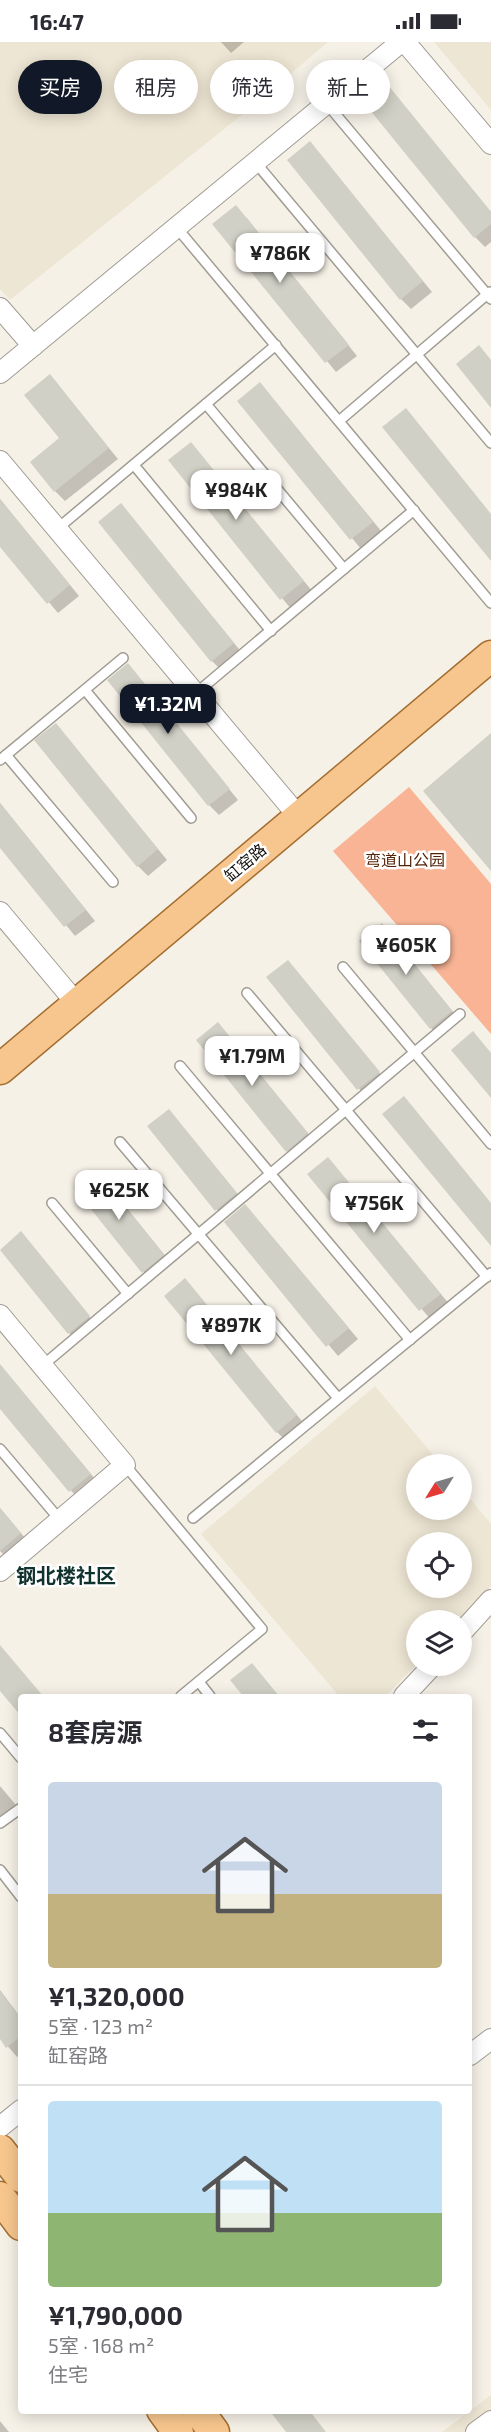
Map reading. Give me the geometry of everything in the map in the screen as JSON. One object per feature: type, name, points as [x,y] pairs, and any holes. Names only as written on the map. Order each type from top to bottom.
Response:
[{"type":"main road","name":"缸窑路","points":[[0,1069],[491,656]]},
{"type":"main road","points":[[0,2150],[18,2173]]},
{"type":"main road","points":[[0,2197],[18,2220]]},
{"type":"main road","points":[[165,2414],[178,2432]]},
{"type":"main road","points":[[201,2414],[214,2432]]},
{"type":"street","points":[[381,60],[403,42],[491,144]]},
{"type":"street","points":[[0,373],[315,114]]},
{"type":"street","points":[[0,308],[33,346]]},
{"type":"street","points":[[0,461],[299,817]]},
{"type":"street","points":[[0,912],[77,1004]]},
{"type":"street","points":[[0,1316],[125,1465],[0,1571]]},
{"type":"street","points":[[472,1621],[491,1600]]},
{"type":"street","points":[[406,1694],[423,1676]]},
{"type":"street","points":[[472,2053],[491,2039]]},
{"type":"street","points":[[0,2127],[18,2112]]},
{"type":"street","points":[[476,2432],[491,2421]]},
{"type":"lane","points":[[336,114],[490,295],[339,421]]},
{"type":"lane","points":[[256,163],[491,443]]},
{"type":"lane","points":[[177,228],[491,603]]},
{"type":"lane","points":[[57,529],[276,345]]},
{"type":"lane","points":[[206,404],[344,569]]},
{"type":"lane","points":[[134,465],[271,631]]},
{"type":"lane","points":[[195,694],[414,510]]},
{"type":"lane","points":[[113,882],[3,757],[123,658]]},
{"type":"lane","points":[[85,690],[190,818]]},
{"type":"lane","points":[[343,967],[491,1144]]},
{"type":"lane","points":[[193,1518],[489,1275],[247,993]]},
{"type":"lane","points":[[42,1366],[460,1014]]},
{"type":"lane","points":[[180,1066],[410,1340]]},
{"type":"lane","points":[[120,1142],[338,1398]]},
{"type":"lane","points":[[52,1203],[128,1294]]},
{"type":"lane","points":[[0,1449],[60,1520]]},
{"type":"lane","points":[[125,1465],[262,1629],[184,1694]]},
{"type":"lane","points":[[199,1682],[208,1694]]},
{"type":"lane","points":[[0,1733],[18,1754]]},
{"type":"lane","points":[[0,1823],[18,1810]]},
{"type":"lane","points":[[0,1870],[18,1893]]},
{"type":"shaded area","points":[[0,42],[328,42],[294,71],[294,60],[210,60],[210,114],[243,114],[10,300],[0,289]]},
{"type":"shaded area","points":[[434,42],[491,42],[491,110]]},
{"type":"shaded area","points":[[375,1386],[433,1454],[406,1454],[406,1520],[472,1520],[472,1501],[491,1524],[491,1586],[468,1610],[406,1610],[406,1675],[388,1694],[337,1694],[201,1534]]},
{"type":"shaded area","points":[[491,2395],[491,2432],[442,2432],[466,2414],[472,2414],[472,2409]]},
{"type":"green space","name":"弯道山公园","points":[[409,787],[491,884],[491,1034],[333,851]]},
{"type":"building","points":[[390,87],[491,212],[491,224],[474,238],[373,114],[390,114]]},
{"type":"building","points":[[310,141],[423,281],[400,300],[287,160]]},
{"type":"building","points":[[236,205],[349,345],[325,363],[212,224]]},
{"type":"building","points":[[479,345],[491,360],[491,408],[456,364]]},
{"type":"building","points":[[50,374],[109,448],[54,492],[30,462],[59,438],[24,395]]},
{"type":"building","points":[[260,382],[373,522],[350,540],[237,401]]},
{"type":"building","points":[[406,408],[491,514],[491,561],[382,427]]},
{"type":"building","points":[[191,442],[304,581],[280,600],[168,460]]},
{"type":"building","points":[[0,499],[70,585],[47,604],[0,547]]},
{"type":"building","points":[[121,503],[234,643],[211,662],[98,522]]},
{"type":"building","points":[[128,663],[230,789],[208,806],[107,680]]},
{"type":"building","points":[[56,723],[158,849],[137,867],[34,740]]},
{"type":"building","points":[[491,733],[491,871],[423,791]]},
{"type":"building","points":[[0,803],[86,910],[64,927],[0,848]]},
{"type":"building","points":[[382,923],[452,1011],[430,1029],[359,941]]},
{"type":"building","points":[[288,960],[380,1072],[357,1090],[266,977]]},
{"type":"building","points":[[218,1022],[308,1133],[286,1152],[196,1040]]},
{"type":"building","points":[[473,1031],[491,1053],[491,1098],[451,1050]]},
{"type":"building","points":[[404,1096],[491,1203],[491,1246],[382,1114]]},
{"type":"building","points":[[169,1109],[237,1193],[215,1211],[147,1126]]},
{"type":"building","points":[[328,1157],[441,1294],[419,1311],[307,1174]]},
{"type":"building","points":[[96,1170],[164,1255],[142,1273],[74,1188]]},
{"type":"building","points":[[245,1204],[349,1328],[326,1347],[224,1222]]},
{"type":"building","points":[[21,1231],[90,1316],[68,1334],[0,1250]]},
{"type":"building","points":[[185,1278],[297,1415],[276,1433],[164,1296]]},
{"type":"building","points":[[0,1364],[91,1474],[69,1492],[0,1409]]},
{"type":"building","points":[[0,1508],[21,1533],[0,1551]]},
{"type":"building","points":[[0,1645],[41,1694],[18,1694],[18,1712],[0,1691]]},
{"type":"building","points":[[252,1663],[277,1694],[241,1694],[230,1680]]},
{"type":"building","points":[[0,1991],[18,2015],[18,2038],[6,2048],[0,2039]]},
{"type":"building","points":[[272,2414],[312,2414],[326,2432],[286,2432]]},
{"type":"district","name":"钢北楼社区","points":[[66,1575]]}]
